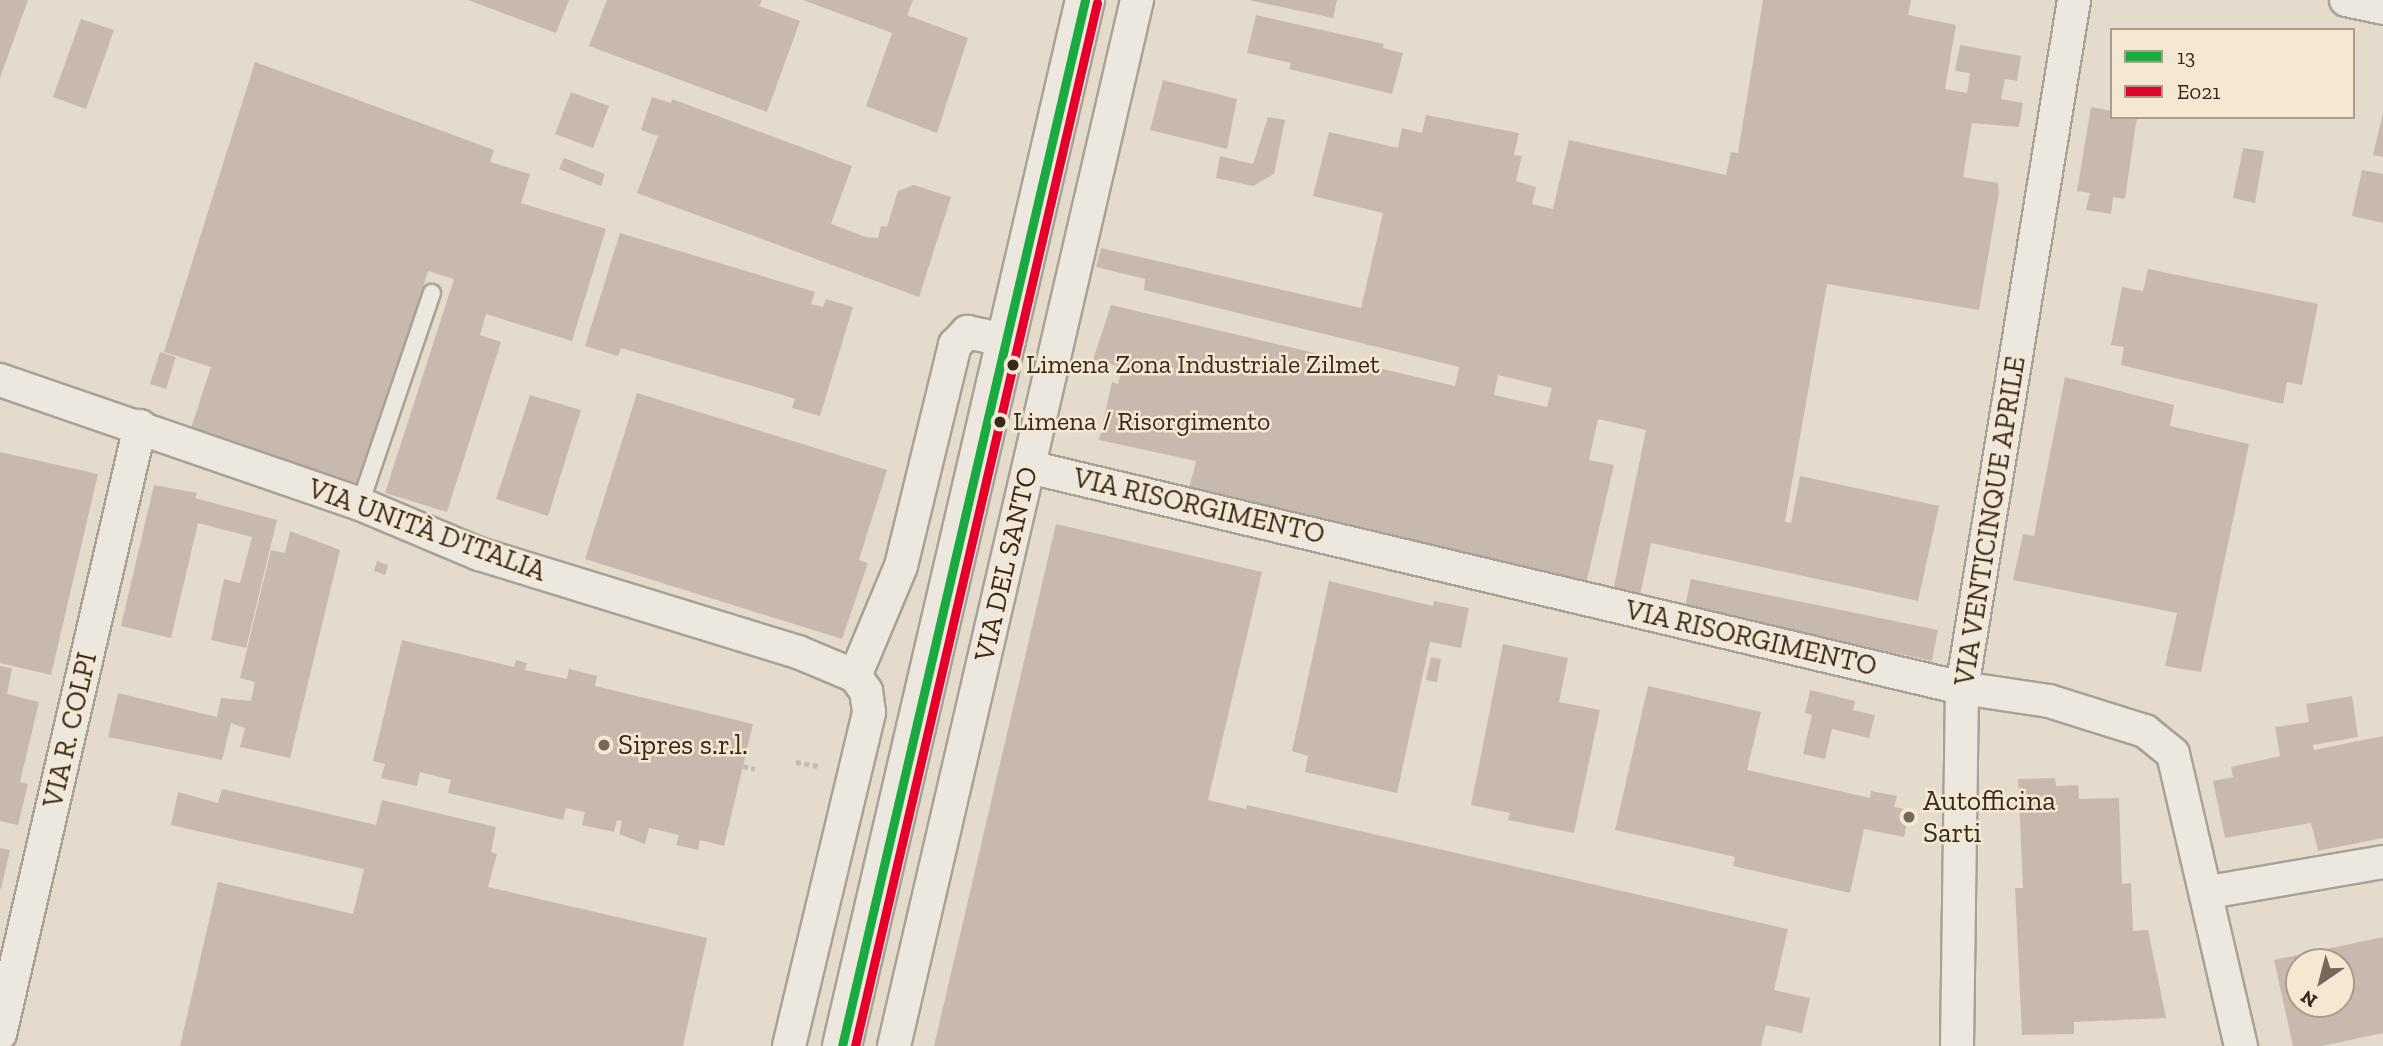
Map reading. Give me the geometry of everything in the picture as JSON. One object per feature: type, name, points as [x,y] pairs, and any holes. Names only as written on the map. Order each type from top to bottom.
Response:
[{"type":"street","points":[[842,1046],[1009,341],[1085,0]]},
{"type":"street","name":"VIA DEL SANTO","points":[[894,1046],[1137,0]]},
{"type":"street","name":"VIA VENTICINQUE APRILE","points":[[1957,1046],[1962,688],[2074,0]]},
{"type":"street","points":[[2346,0],[2383,8]]},
{"type":"street","points":[[789,1046],[869,712],[866,691],[855,676],[901,566],[955,345],[967,332],[1009,341]]},
{"type":"street","name":"VIA UNITÀ D'ITALIA","points":[[0,380],[360,503],[479,554],[798,652],[855,676]]},
{"type":"street","name":"VIA R. COLPI","points":[[0,1034],[140,426]]},
{"type":"street","name":"VIA RISORGIMENTO","points":[[1029,467],[1962,688],[2049,701],[2145,731],[2173,754],[2208,892],[2241,1046]]},
{"type":"street","points":[[2208,892],[2383,862]]},
{"type":"lane","points":[[360,503],[432,293]]},
{"type":"path","points":[[796,762],[819,766]]},
{"type":"path","points":[[743,765],[755,769]]},
{"type":"building","points":[[0,0],[28,0],[0,78]]},
{"type":"building","points":[[468,0],[569,0],[556,33]]},
{"type":"building","points":[[607,0],[762,0],[759,6],[800,21],[767,112],[589,46]]},
{"type":"building","points":[[803,0],[913,0],[907,15],[968,38],[937,133],[866,106],[892,33]]},
{"type":"building","points":[[1249,0],[1337,0],[1333,18]]},
{"type":"building","points":[[1763,0],[1911,0],[1908,15],[1956,25],[1945,89],[1967,93],[1970,73],[1955,71],[1960,45],[2021,56],[2017,81],[2005,79],[2001,99],[2023,103],[2019,127],[1972,123],[1963,177],[1998,183],[1999,193],[1979,310],[1827,284],[1785,522],[1791,523],[1800,476],[1939,506],[1918,601],[1651,543],[1640,596],[1613,591],[1646,430],[1598,419],[1589,460],[1614,465],[1586,584],[1188,493],[1196,461],[1099,440],[1112,382],[1118,384],[1122,367],[1093,360],[1111,305],[1455,386],[1459,367],[1144,290],[1145,279],[1096,267],[1101,248],[1361,308],[1383,213],[1313,196],[1329,132],[1398,148],[1402,128],[1422,133],[1426,115],[1519,133],[1514,155],[1522,156],[1516,181],[1536,187],[1532,204],[1553,209],[1569,140],[1726,175],[1731,152],[1738,153]],"holes":[[[1498,375],[1552,388],[1547,407],[1494,395]]]},
{"type":"building","points":[[1256,15],[1384,44],[1383,48],[1403,53],[1392,94],[1289,69],[1291,63],[1247,53]]},
{"type":"building","points":[[81,19],[114,30],[86,109],[53,97]]},
{"type":"building","points":[[255,62],[494,150],[490,162],[530,174],[521,203],[606,229],[572,341],[486,314],[480,335],[501,342],[447,512],[385,493],[454,279],[428,271],[361,486],[190,431],[211,367],[164,352]]},
{"type":"building","points":[[1163,80],[1237,99],[1227,149],[1150,130]]},
{"type":"building","points":[[571,92],[609,106],[593,148],[555,134]]},
{"type":"building","points":[[652,97],[671,103],[672,99],[852,166],[831,224],[866,237],[878,238],[881,226],[887,227],[898,191],[914,185],[951,197],[919,297],[637,193],[658,136],[641,130]]},
{"type":"building","points":[[2091,107],[2110,111],[2110,119],[2137,119],[2125,199],[2113,197],[2111,214],[2086,210],[2090,193],[2077,191]]},
{"type":"building","points":[[2383,113],[2383,157],[2373,155]]},
{"type":"building","points":[[1268,117],[1285,120],[1274,174],[1253,186],[1216,178],[1220,156],[1253,164]]},
{"type":"building","points":[[2243,148],[2264,151],[2255,203],[2233,198]]},
{"type":"building","points":[[564,158],[605,174],[601,186],[559,169]]},
{"type":"building","points":[[2362,170],[2383,174],[2383,223],[2352,216]]},
{"type":"building","points":[[620,233],[815,292],[811,304],[823,307],[826,299],[853,307],[820,416],[792,408],[795,399],[783,395],[621,348],[618,356],[585,346]]},
{"type":"building","points":[[2148,269],[2318,304],[2302,385],[2287,382],[2283,404],[2121,365],[2124,347],[2111,345],[2122,287],[2143,291]]},
{"type":"building","points":[[160,352],[176,357],[166,389],[150,384]]},
{"type":"building","points":[[2065,377],[2174,405],[2170,426],[2249,444],[2201,672],[2165,666],[2177,613],[2013,580],[2023,534],[2034,536]]},
{"type":"building","points":[[637,393],[887,470],[859,560],[868,563],[842,639],[585,559]]},
{"type":"building","points":[[530,395],[581,410],[548,516],[496,499]]},
{"type":"building","points":[[0,452],[98,474],[51,675],[0,663]]},
{"type":"building","points":[[154,485],[197,493],[195,498],[277,520],[246,648],[211,640],[224,579],[240,583],[252,537],[198,523],[171,638],[121,626]]},
{"type":"building","points":[[1056,524],[1262,572],[1208,800],[1246,809],[1247,805],[1788,929],[1774,990],[1810,998],[1802,1033],[1766,1025],[1761,1046],[934,1046]]},
{"type":"building","points":[[290,531],[340,550],[290,758],[240,747],[245,728],[231,723],[222,760],[108,737],[118,693],[217,717],[221,698],[251,701],[255,682],[240,678],[271,550],[285,553]]},
{"type":"building","points":[[377,561],[388,565],[385,575],[374,571]]},
{"type":"building","points":[[1691,579],[1938,630],[1932,661],[1685,607]]},
{"type":"building","points":[[1329,581],[1433,606],[1434,601],[1469,608],[1461,648],[1430,642],[1397,793],[1305,772],[1308,756],[1292,751]]},
{"type":"building","name":"Sipres s.r.l.","points":[[402,640],[514,667],[516,660],[527,663],[525,670],[567,679],[569,669],[597,676],[595,686],[753,724],[724,846],[700,840],[698,850],[676,845],[679,835],[649,828],[645,844],[619,834],[622,821],[617,820],[614,832],[582,825],[585,812],[566,808],[563,820],[448,793],[451,780],[420,772],[417,786],[381,778],[385,764],[373,761]]},
{"type":"building","points":[[1503,644],[1568,658],[1559,702],[1600,710],[1574,833],[1508,820],[1510,813],[1471,805]]},
{"type":"building","points":[[1431,657],[1441,659],[1437,682],[1426,680]]},
{"type":"building","points":[[0,666],[12,668],[7,694],[39,702],[20,782],[28,784],[18,825],[0,821]]},
{"type":"building","points":[[1648,686],[1761,712],[1747,770],[1870,798],[1871,791],[1897,796],[1894,807],[1910,810],[1904,837],[1864,829],[1850,893],[1733,866],[1735,857],[1615,830]]},
{"type":"building","points":[[1810,690],[1855,701],[1853,710],[1875,715],[1869,738],[1832,729],[1825,759],[1803,754],[1812,715],[1805,713]]},
{"type":"building","points":[[2352,696],[2358,737],[2313,745],[2314,750],[2383,736],[2383,838],[2318,851],[2311,823],[2225,838],[2213,781],[2233,777],[2231,767],[2280,756],[2275,727],[2309,722],[2306,704]]},
{"type":"building","points":[[2055,778],[2056,786],[2078,785],[2079,799],[2119,798],[2122,884],[2131,883],[2133,931],[2148,930],[2166,1018],[2074,1022],[2074,1034],[2022,1035],[2015,888],[2023,888],[2018,779]]},
{"type":"building","points":[[222,789],[376,825],[382,800],[496,827],[491,852],[497,854],[488,887],[707,938],[683,1046],[180,1046],[218,882],[353,914],[364,869],[171,825],[178,792],[218,803]]},
{"type":"building","points":[[0,848],[10,850],[1,889],[0,888]]},
{"type":"building","points":[[2383,937],[2383,1033],[2322,1046],[2293,1046],[2287,1018],[2355,1018],[2355,948],[2331,948]]},
{"type":"building","points":[[2285,958],[2285,1010],[2274,960]]},
{"type":"transit line","name":"13","points":[[842,1046],[1085,0]]},
{"type":"transit line","name":"E021","points":[[855,1046],[1097,3]]},
{"type":"place","name":"Limena Zona Industriale Zilmet","points":[[1013,365]]},
{"type":"place","name":"Limena / Risorgimento","points":[[1000,422]]},
{"type":"place","name":"Sipres s.r.l.","points":[[604,745]]},
{"type":"place","name":"Autofficina Sarti","points":[[1909,817]]}]
